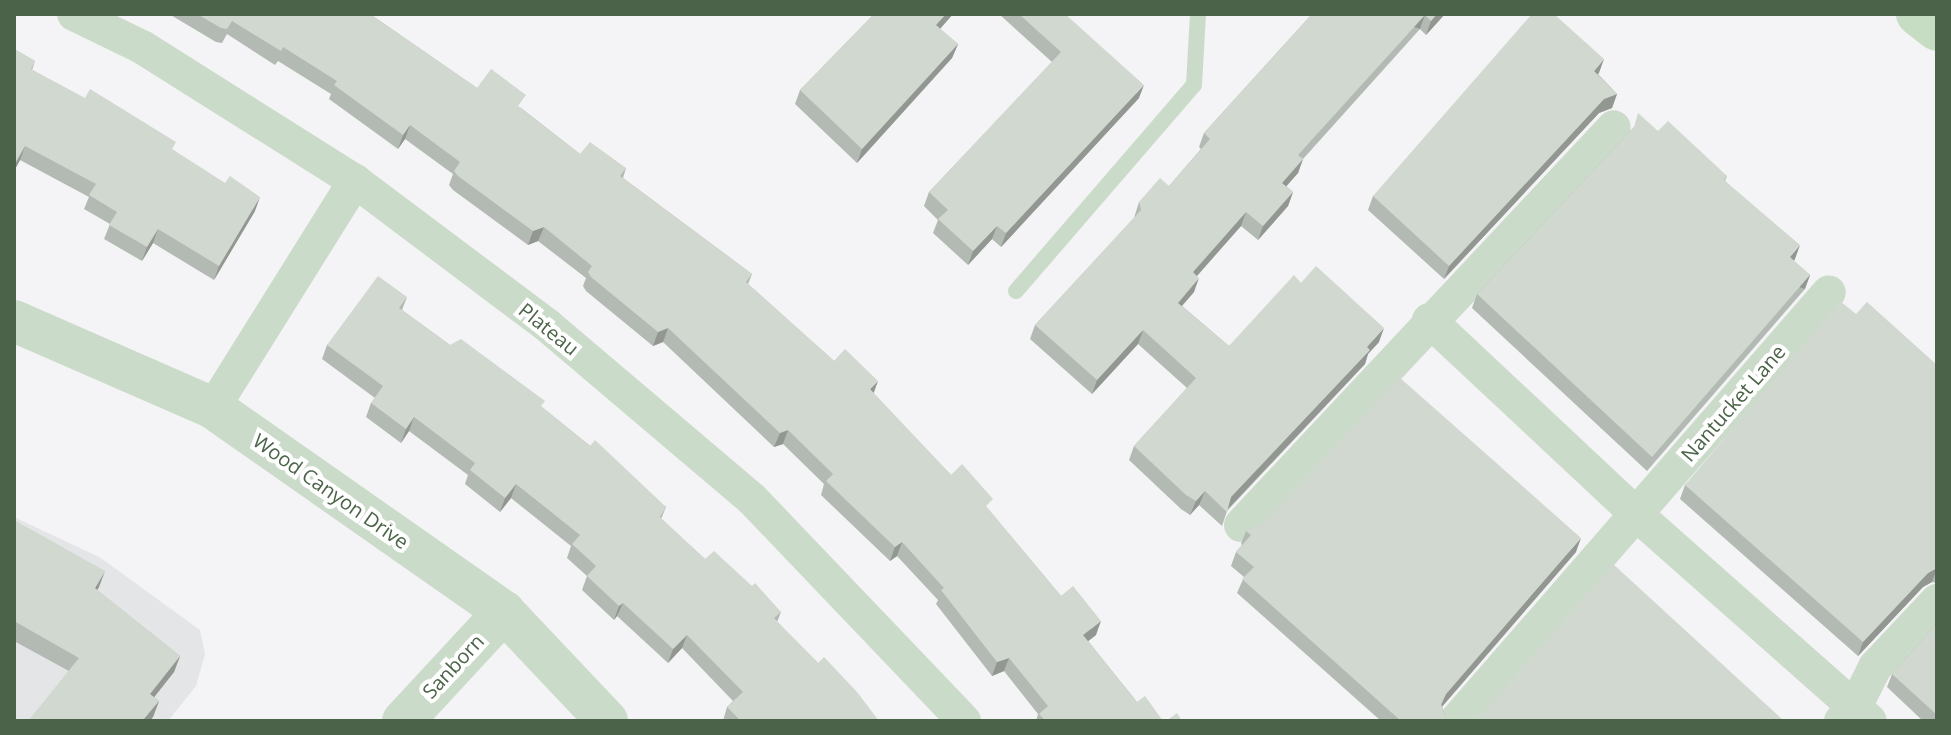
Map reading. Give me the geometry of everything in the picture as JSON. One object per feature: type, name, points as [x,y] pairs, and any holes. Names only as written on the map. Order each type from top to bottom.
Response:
[{"type":"main road","points":[[1918,14],[1937,29]]},
{"type":"street","name":"Plateau","points":[[74,14],[142,47],[355,181],[548,326],[752,499],[964,721]]},
{"type":"street","points":[[1241,525],[1429,320],[1614,127]]},
{"type":"street","points":[[213,408],[355,181]]},
{"type":"street","name":"Nantucket Lane","points":[[1456,721],[1829,292]]},
{"type":"street","points":[[1429,320],[1855,716],[1875,667],[1937,601]]},
{"type":"street","name":"Wood Canyon Drive","points":[[14,321],[213,408],[504,612],[607,721]]},
{"type":"street","name":"Sanborn","points":[[403,721],[504,612]]},
{"type":"lane","points":[[1016,291],[1194,85],[1198,14]]},
{"type":"shaded area","points":[[14,517],[101,558],[200,630],[205,654],[196,686],[168,721],[14,721]]},
{"type":"building","points":[[197,14],[370,14],[477,88],[491,69],[526,95],[518,106],[580,154],[590,142],[626,168],[620,176],[752,274],[746,282],[834,361],[845,349],[878,381],[870,389],[951,475],[962,464],[993,499],[986,506],[1061,596],[1073,586],[1101,621],[1083,635],[1137,702],[1145,696],[1163,721],[1046,721],[1039,714],[1048,706],[1009,658],[997,662],[941,590],[944,588],[902,542],[895,547],[826,481],[833,474],[788,430],[780,433],[668,328],[658,332],[591,277],[588,272],[592,266],[544,227],[533,231],[458,176],[454,171],[460,162],[410,125],[403,135],[334,85],[337,81],[283,47],[281,51],[232,21],[227,29],[221,28]]},
{"type":"building","points":[[874,14],[946,14],[936,25],[958,44],[862,149],[800,90]]},
{"type":"building","points":[[1019,14],[1065,14],[1144,85],[1006,233],[997,226],[973,251],[938,219],[948,210],[929,192],[1061,52]]},
{"type":"building","points":[[1312,14],[1437,14],[1431,21],[1425,15],[1298,155],[1303,159],[1282,183],[1293,192],[1263,226],[1246,212],[1193,272],[1199,278],[1178,303],[1229,346],[1294,275],[1301,283],[1316,266],[1384,328],[1367,347],[1370,350],[1231,497],[1227,512],[1205,491],[1196,501],[1186,495],[1134,446],[1196,378],[1143,330],[1097,380],[1035,325],[1141,210],[1139,202],[1160,178],[1169,186],[1210,139],[1204,133]]},
{"type":"building","points":[[1532,14],[1554,14],[1604,59],[1594,71],[1617,94],[1604,99],[1449,266],[1373,196]]},
{"type":"building","points":[[14,49],[35,61],[31,69],[85,98],[90,89],[176,142],[172,149],[225,183],[230,176],[260,197],[219,266],[158,229],[147,247],[109,225],[117,212],[89,195],[96,184],[25,146],[14,165]]},
{"type":"building","points":[[1638,113],[1658,131],[1668,121],[1727,176],[1724,180],[1800,245],[1790,257],[1810,275],[1652,457],[1477,294],[1634,127]]},
{"type":"building","points":[[378,276],[407,297],[399,308],[450,345],[461,339],[545,401],[541,406],[590,446],[595,440],[666,507],[660,517],[705,559],[714,551],[752,586],[755,583],[781,612],[774,618],[818,663],[824,657],[879,721],[741,721],[727,707],[743,692],[687,635],[673,649],[623,603],[619,606],[587,576],[596,566],[572,544],[580,535],[516,484],[505,498],[470,470],[475,463],[414,417],[406,429],[371,403],[383,386],[327,345]]},
{"type":"building","points":[[1840,301],[1856,314],[1867,302],[1937,365],[1937,568],[1928,573],[1863,642],[1685,485]]},
{"type":"building","points":[[1399,377],[1581,538],[1446,694],[1441,704],[1447,721],[1401,721],[1242,579],[1254,567],[1236,552],[1251,535],[1246,531],[1261,525]]},
{"type":"building","points":[[14,520],[105,571],[95,588],[180,656],[150,694],[159,701],[142,721],[28,721],[79,658],[14,621]]},
{"type":"building","points":[[1613,564],[1784,721],[1474,721]]},
{"type":"building","points":[[1937,623],[1937,715],[1892,674]]},
{"type":"building","points":[[1177,713],[1182,721],[1166,721]]}]
